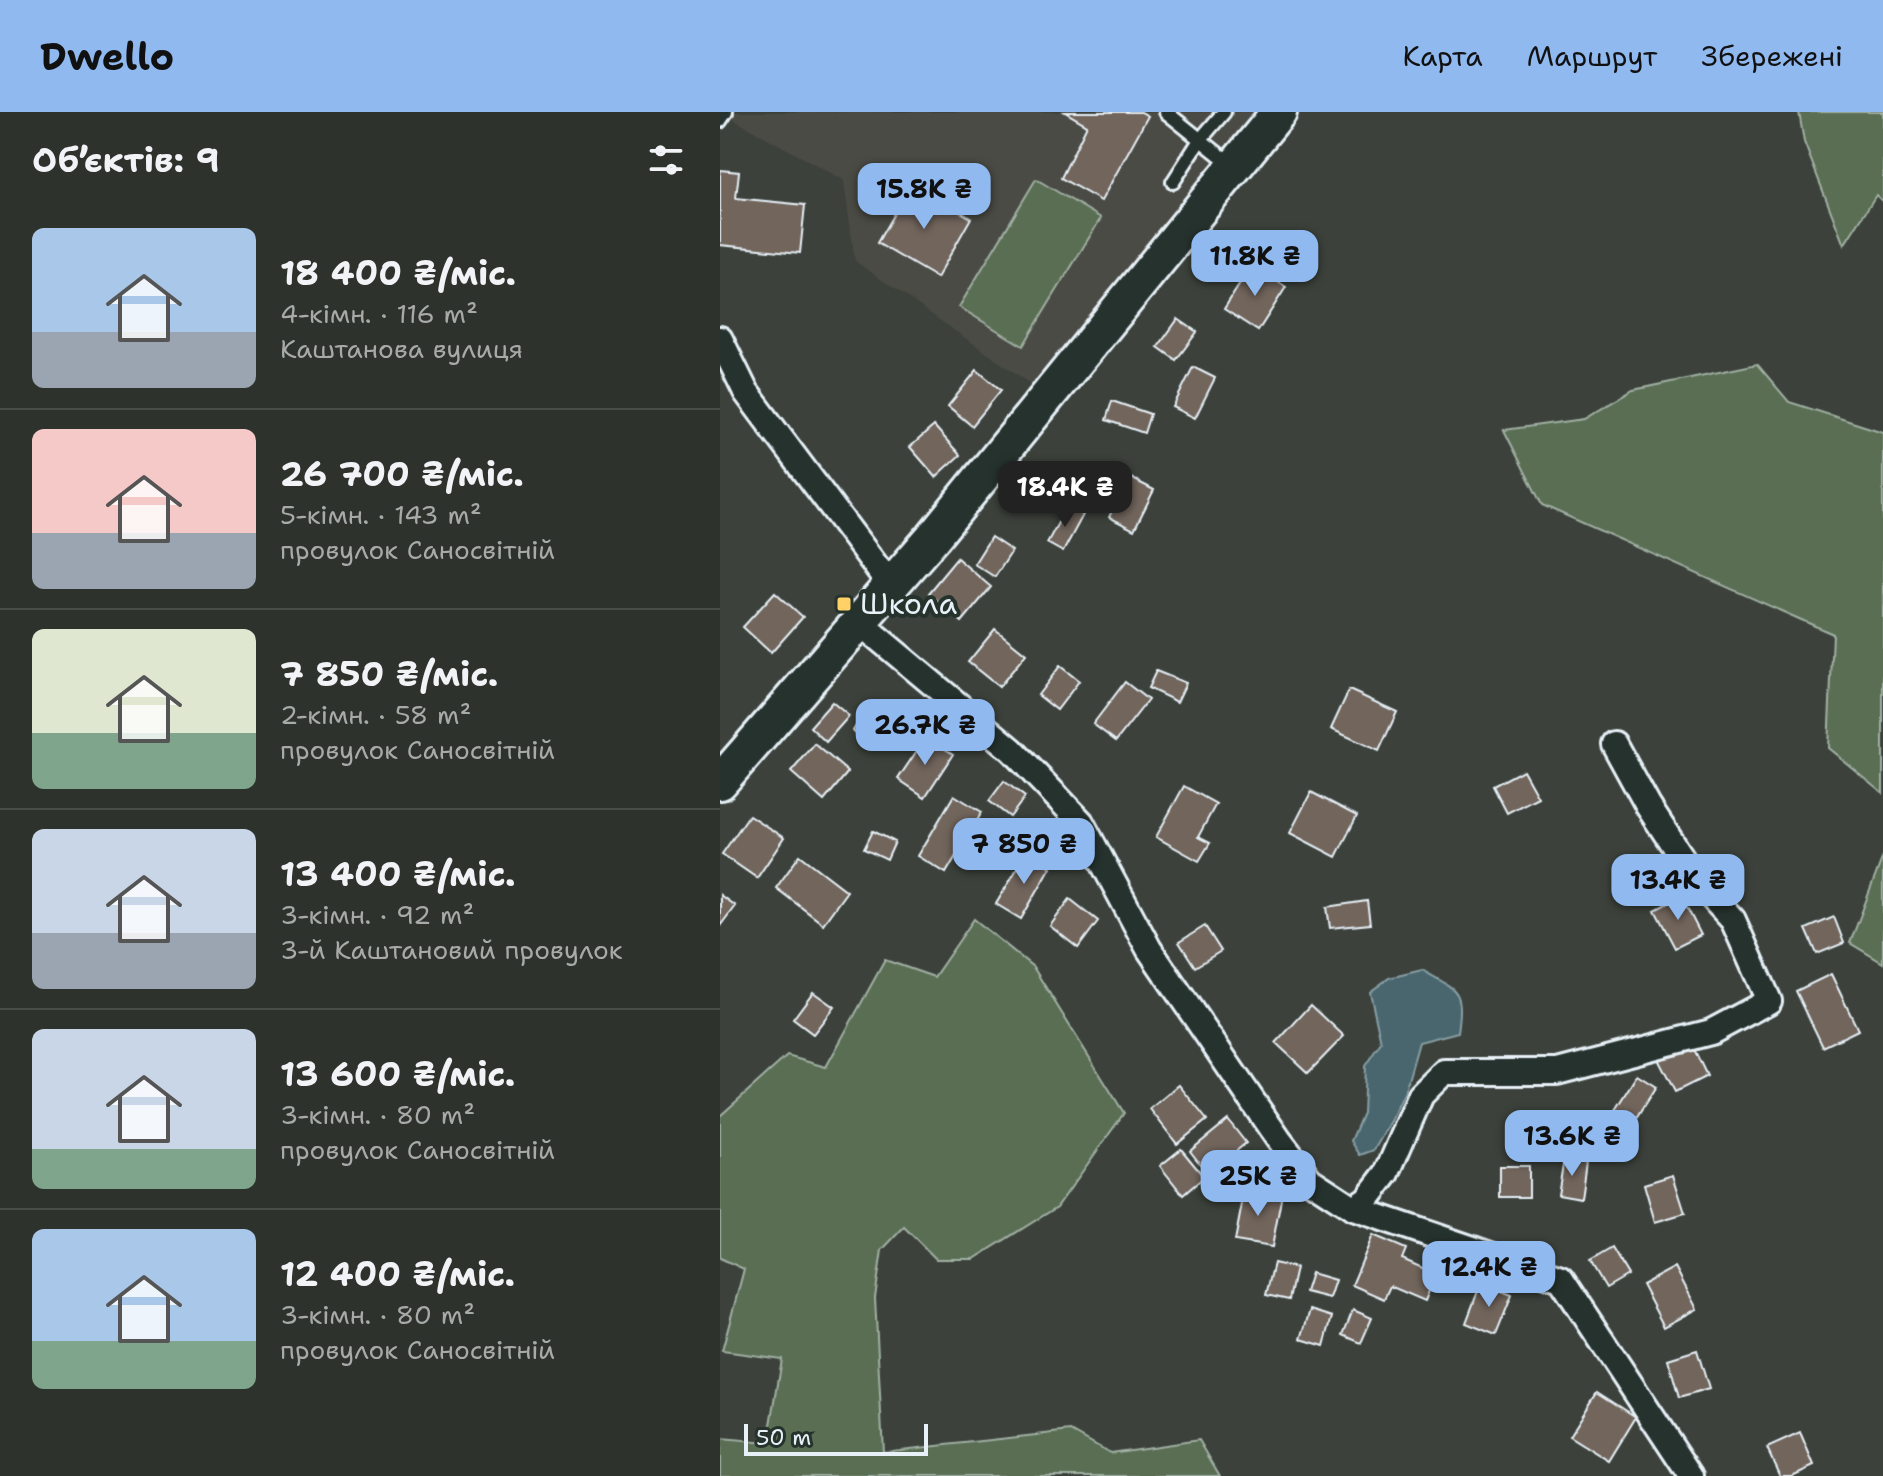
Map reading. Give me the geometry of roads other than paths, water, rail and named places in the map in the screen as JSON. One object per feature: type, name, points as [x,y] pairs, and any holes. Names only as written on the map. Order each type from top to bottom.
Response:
[{"type":"street","points":[[720,782],[891,586],[1279,112]]},
{"type":"street","points":[[720,339],[746,392],[891,586]]},
{"type":"street","points":[[860,623],[1012,750],[1081,822],[1149,949],[1279,1140],[1310,1180],[1353,1208],[1561,1279],[1691,1476]]},
{"type":"street","points":[[1353,1208],[1367,1199],[1387,1173],[1421,1095],[1444,1072],[1557,1072],[1711,1032],[1769,1001],[1733,920],[1697,881],[1648,806],[1614,744]]},
{"type":"lane","points":[[720,121],[726,112]]},
{"type":"lane","points":[[1166,112],[1235,167]]},
{"type":"lane","points":[[1173,182],[1200,140],[1224,112]]},
{"type":"water","points":[[1422,970],[1456,992],[1460,1007],[1458,1032],[1419,1042],[1405,1091],[1391,1121],[1374,1150],[1360,1155],[1351,1141],[1363,1113],[1365,1066],[1381,1042],[1370,992],[1389,978]]},
{"type":"place","name":"Школа","points":[[844,604]]}]
